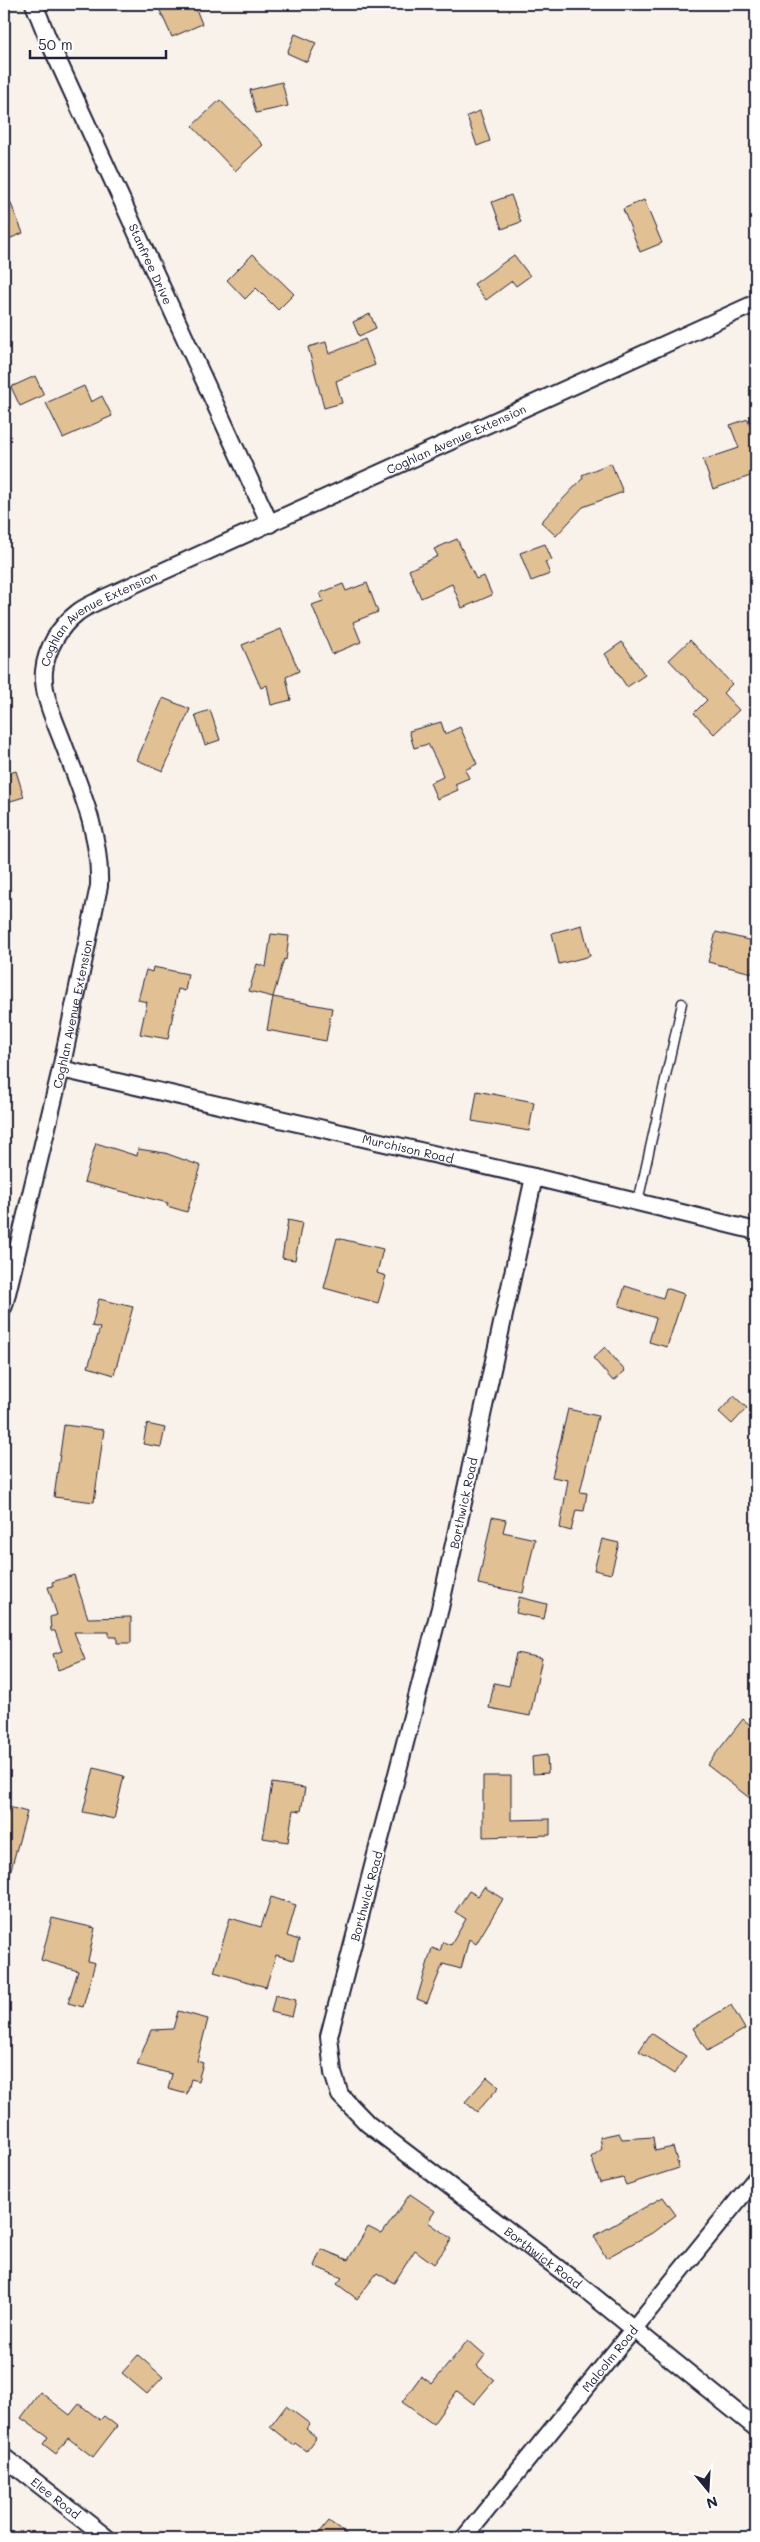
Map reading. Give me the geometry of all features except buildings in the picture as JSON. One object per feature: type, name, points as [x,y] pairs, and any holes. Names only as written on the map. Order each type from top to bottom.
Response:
[{"type":"street","name":"Stanfree Drive","points":[[34,4],[48,39],[270,524]]},
{"type":"street","name":"Coghlan Avenue Extension","points":[[4,1306],[61,1069],[99,886],[100,863],[94,831],[47,694],[44,671],[50,649],[59,632],[77,612],[756,303]]},
{"type":"street","name":"Murchison Road","points":[[61,1069],[534,1177],[756,1231]]},
{"type":"street","name":"Borthwick Road","points":[[534,1177],[440,1608],[329,2036],[333,2073],[340,2095],[368,2124],[635,2330],[756,2428]]},
{"type":"street","name":"Malcolm Road","points":[[464,2538],[635,2330],[756,2178]]},
{"type":"street","name":"Elee Road","points":[[4,2457],[107,2538]]},
{"type":"lane","points":[[638,1202],[682,1003]]}]
